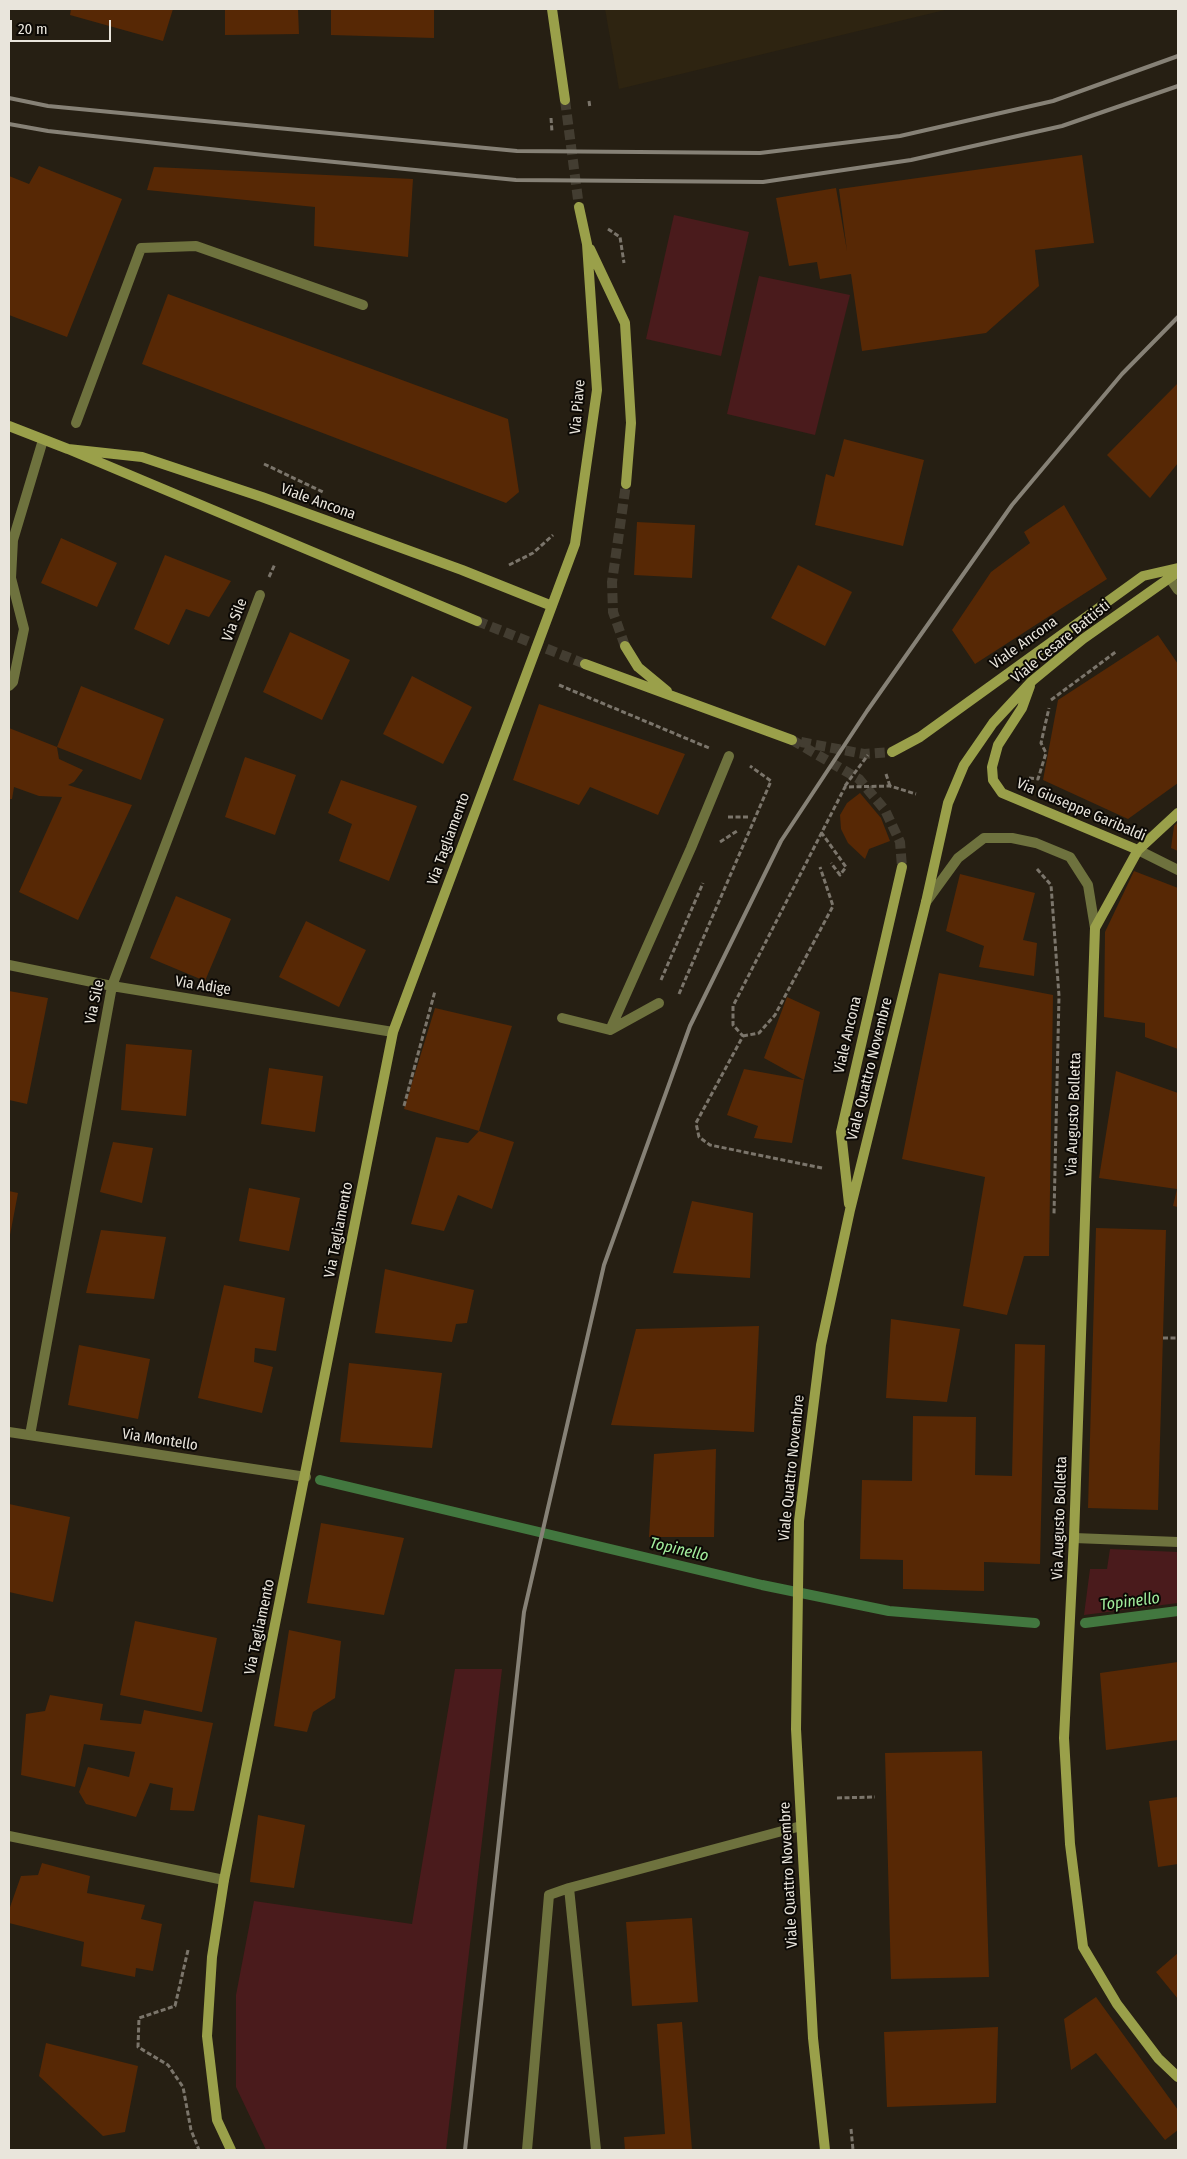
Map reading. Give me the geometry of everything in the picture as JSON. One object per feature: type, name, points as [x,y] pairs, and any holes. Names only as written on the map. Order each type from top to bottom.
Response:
[{"type":"main road","points":[[552,9],[565,100]]},
{"type":"main road","name":"Via Piave","points":[[552,606],[575,544],[597,390],[587,244],[579,207]]},
{"type":"main road","points":[[587,244],[624,322],[631,423],[626,484]]},
{"type":"main road","name":"Viale Ancona","points":[[9,426],[68,449],[476,621]]},
{"type":"main road","name":"Viale Ancona","points":[[68,449],[142,457],[272,500],[462,570],[552,606]]},
{"type":"main road","name":"Viale Ancona","points":[[892,752],[920,737],[1143,576],[1175,572]]},
{"type":"main road","name":"Viale Cesare Battisti","points":[[948,803],[964,765],[993,723],[1032,681],[1083,639],[1175,572]]},
{"type":"main road","name":"Via Tagliamento","points":[[230,2150],[217,2120],[207,2036],[212,1957],[224,1880],[394,1032],[552,606]]},
{"type":"main road","points":[[625,646],[638,667],[674,696]]},
{"type":"main road","points":[[585,664],[792,740]]},
{"type":"main road","name":"Via Giuseppe Garibaldi","points":[[1032,681],[1022,708],[998,745],[992,767],[993,780],[1002,793],[1138,850]]},
{"type":"main road","name":"Viale Quattro Novembre","points":[[825,2150],[812,2038],[796,1728],[799,1521],[821,1345],[850,1210],[926,902],[948,803]]},
{"type":"main road","name":"Via Augusto Bolletta","points":[[1178,813],[1138,850],[1095,928],[1074,1538],[1064,1738],[1070,1844],[1083,1947],[1117,2004],[1158,2058],[1178,2076]]},
{"type":"main road","name":"Viale Ancona","points":[[850,1210],[841,1132],[902,868]]},
{"type":"street","points":[[76,423],[141,248],[196,246],[363,305]]},
{"type":"street","points":[[9,686],[12,682],[24,629],[11,578],[13,540],[43,440]]},
{"type":"street","points":[[1175,572],[1178,590]]},
{"type":"street","name":"Via Sile","points":[[30,1435],[112,986],[260,595]]},
{"type":"street","points":[[610,1030],[691,848],[729,756]]},
{"type":"street","name":"Via Augusto Bolletta","points":[[926,902],[958,858],[984,838],[1012,838],[1036,843],[1070,857],[1088,885],[1095,928]]},
{"type":"street","name":"Via Giuseppe Garibaldi","points":[[1138,850],[1178,870]]},
{"type":"street","name":"Via Adige","points":[[9,965],[112,986],[394,1032]]},
{"type":"street","points":[[562,1018],[610,1030],[660,1003]]},
{"type":"street","name":"Via Montello","points":[[9,1432],[306,1478]]},
{"type":"street","points":[[1074,1538],[1178,1542]]},
{"type":"street","points":[[527,2150],[549,1895],[801,1826]]},
{"type":"street","points":[[9,1836],[224,1880]]},
{"type":"street","points":[[569,1888],[596,2150]]},
{"type":"path","points":[[264,464],[326,494]]},
{"type":"path","points":[[506,566],[533,553],[554,535]]},
{"type":"path","points":[[1024,777],[1038,779],[1046,753],[1041,743],[1050,700],[1117,651]]},
{"type":"path","points":[[560,685],[745,763],[771,781],[682,992],[670,1004],[660,1003],[655,995],[706,877]]},
{"type":"path","points":[[742,1036],[733,1026],[733,1006],[845,787],[890,786],[916,794]]},
{"type":"path","points":[[717,850],[721,841],[737,831]]},
{"type":"path","points":[[821,832],[846,866],[840,875],[831,863]]},
{"type":"path","points":[[1032,863],[1051,885],[1058,996],[1054,1214]]},
{"type":"path","points":[[742,1036],[759,1033],[775,1015],[833,906],[820,867]]},
{"type":"path","points":[[401,1116],[437,983]]},
{"type":"path","points":[[742,1036],[696,1123],[699,1137],[710,1145],[822,1168]]},
{"type":"path","points":[[1163,1338],[1178,1338]]},
{"type":"path","points":[[837,1798],[874,1797]]},
{"type":"path","points":[[189,1943],[175,2006],[139,2018],[138,2047],[168,2065],[183,2087],[191,2130],[199,2150]]},
{"type":"path","points":[[851,2129],[853,2150]]},
{"type":"shaded area","points":[[605,9],[949,9],[619,89]]},
{"type":"shaded area","points":[[674,215],[749,232],[721,356],[646,339]]},
{"type":"shaded area","points":[[759,276],[850,295],[815,435],[727,414]]},
{"type":"shaded area","points":[[1110,1549],[1178,1552],[1178,1603],[1084,1615],[1090,1569],[1107,1569]]},
{"type":"shaded area","points":[[455,1669],[502,1669],[446,2150],[266,2150],[236,2087],[236,1995],[254,1901],[412,1924]]},
{"type":"building","points":[[71,9],[173,9],[163,41],[70,15]]},
{"type":"building","points":[[225,9],[298,9],[299,34],[225,35]]},
{"type":"building","points":[[331,9],[434,9],[434,38],[331,35]]},
{"type":"building","points":[[1082,155],[1094,243],[1035,250],[1039,286],[986,333],[862,351],[851,274],[820,279],[817,262],[789,266],[776,198],[836,188],[847,251],[839,189]]},
{"type":"building","points":[[39,166],[122,199],[67,337],[9,315],[9,176],[29,184]]},
{"type":"building","points":[[154,167],[413,179],[408,257],[314,246],[315,207],[147,190]]},
{"type":"building","points":[[168,294],[508,419],[519,492],[506,503],[142,364]]},
{"type":"building","points":[[1178,383],[1178,463],[1150,498],[1107,455]]},
{"type":"building","points":[[844,439],[924,460],[903,546],[815,525],[826,474],[834,477]]},
{"type":"building","points":[[1064,505],[1107,579],[975,664],[952,630],[991,572],[1030,543],[1024,532]]},
{"type":"building","points":[[637,522],[695,525],[692,578],[634,575]]},
{"type":"building","points":[[61,538],[117,563],[97,607],[41,583]]},
{"type":"building","points":[[165,555],[231,581],[209,617],[186,609],[169,645],[134,629]]},
{"type":"building","points":[[798,565],[852,592],[825,646],[771,618]]},
{"type":"building","points":[[290,632],[350,660],[322,720],[263,692]]},
{"type":"building","points":[[1158,635],[1178,664],[1178,783],[1128,819],[1043,780],[1058,700]]},
{"type":"building","points":[[412,676],[472,707],[443,764],[383,734]]},
{"type":"building","points":[[81,686],[164,719],[141,780],[57,747]]},
{"type":"building","points":[[539,704],[685,754],[658,815],[590,787],[579,805],[513,780]]},
{"type":"building","points":[[9,728],[57,747],[59,759],[83,770],[74,782],[68,785],[132,805],[78,920],[19,892],[62,797],[39,796],[14,787],[12,799],[9,799]]},
{"type":"building","points":[[245,757],[296,775],[275,835],[225,817]]},
{"type":"building","points":[[341,780],[417,806],[389,881],[339,861],[352,824],[328,813]]},
{"type":"building","points":[[860,793],[881,818],[890,841],[869,849],[865,859],[848,843],[841,829],[840,815],[847,803]]},
{"type":"building","points":[[1178,822],[1178,851],[1171,848],[1174,826]]},
{"type":"building","points":[[1134,871],[1178,888],[1178,1049],[1145,1037],[1145,1023],[1104,1017],[1105,932]]},
{"type":"building","points":[[960,874],[1035,893],[1023,940],[1037,943],[1034,976],[979,967],[984,946],[946,931]]},
{"type":"building","points":[[176,896],[231,919],[205,981],[150,958]]},
{"type":"building","points":[[306,921],[366,950],[339,1007],[279,977]]},
{"type":"building","points":[[939,973],[1053,995],[1049,1256],[1024,1256],[1007,1315],[963,1306],[985,1177],[902,1159]]},
{"type":"building","points":[[9,991],[48,998],[27,1104],[9,1100]]},
{"type":"building","points":[[787,997],[820,1012],[804,1080],[764,1058]]},
{"type":"building","points":[[435,1008],[512,1026],[479,1131],[404,1109]]},
{"type":"building","points":[[126,1044],[192,1050],[186,1116],[121,1110]]},
{"type":"building","points":[[269,1068],[323,1076],[315,1132],[261,1124]]},
{"type":"building","points":[[744,1069],[804,1080],[792,1143],[754,1138],[758,1126],[727,1115]]},
{"type":"building","points":[[1116,1071],[1178,1093],[1178,1207],[1173,1206],[1177,1189],[1099,1178]]},
{"type":"building","points":[[479,1131],[514,1142],[492,1209],[458,1195],[444,1231],[411,1224],[436,1137],[468,1143]]},
{"type":"building","points":[[113,1142],[153,1148],[142,1203],[100,1192]]},
{"type":"building","points":[[249,1188],[300,1198],[289,1251],[239,1241]]},
{"type":"building","points":[[9,1191],[18,1193],[10,1235],[9,1235]]},
{"type":"building","points":[[692,1201],[753,1213],[750,1278],[673,1273]]},
{"type":"building","points":[[1096,1228],[1166,1230],[1158,1510],[1088,1508]]},
{"type":"building","points":[[101,1230],[166,1237],[154,1299],[86,1293]]},
{"type":"building","points":[[385,1269],[474,1290],[467,1323],[456,1324],[452,1342],[375,1333]]},
{"type":"building","points":[[224,1285],[285,1298],[276,1351],[255,1348],[254,1362],[273,1367],[262,1413],[198,1398]]},
{"type":"building","points":[[891,1319],[960,1329],[947,1402],[886,1398]]},
{"type":"building","points":[[759,1326],[754,1432],[611,1425],[636,1329]]},
{"type":"building","points":[[1015,1344],[1045,1345],[1040,1564],[984,1562],[984,1591],[903,1589],[903,1560],[860,1559],[862,1480],[912,1481],[913,1416],[976,1417],[975,1475],[1012,1476]]},
{"type":"building","points":[[79,1345],[150,1359],[138,1419],[68,1405]]},
{"type":"building","points":[[349,1363],[442,1373],[432,1448],[340,1442]]},
{"type":"building","points":[[716,1449],[714,1537],[649,1537],[654,1454]]},
{"type":"building","points":[[9,1504],[70,1517],[53,1602],[9,1592]]},
{"type":"building","points":[[321,1523],[404,1538],[384,1615],[307,1603]]},
{"type":"building","points":[[135,1621],[217,1638],[202,1712],[120,1695]]},
{"type":"building","points":[[289,1630],[341,1641],[335,1698],[313,1712],[307,1732],[274,1726]]},
{"type":"building","points":[[1178,1662],[1178,1740],[1106,1750],[1100,1673]]},
{"type":"building","points":[[50,1695],[103,1704],[100,1720],[141,1724],[144,1710],[213,1723],[194,1811],[170,1810],[173,1788],[150,1783],[136,1817],[86,1804],[79,1792],[88,1767],[129,1777],[135,1752],[84,1744],[75,1787],[21,1775],[26,1714],[45,1711]]},
{"type":"building","points":[[982,1751],[989,1977],[891,1979],[885,1753]]},
{"type":"building","points":[[1178,1797],[1178,1864],[1158,1867],[1149,1801]]},
{"type":"building","points":[[258,1815],[305,1825],[294,1888],[250,1882]]},
{"type":"building","points":[[42,1863],[90,1876],[87,1893],[145,1905],[141,1919],[162,1924],[153,1971],[136,1968],[135,1977],[81,1966],[84,1942],[9,1923],[9,1910],[21,1876],[38,1875]]},
{"type":"building","points":[[692,1918],[698,2002],[632,2006],[626,1922]]},
{"type":"building","points":[[1178,1953],[1178,1999],[1156,1972]]},
{"type":"building","points":[[1096,1997],[1178,2110],[1178,2130],[1165,2140],[1096,2053],[1071,2070],[1064,2019]]},
{"type":"building","points":[[682,2022],[692,2150],[625,2150],[624,2137],[665,2134],[657,2024]]},
{"type":"building","points":[[998,2027],[996,2103],[887,2107],[884,2032]]},
{"type":"building","points":[[46,2043],[138,2066],[125,2132],[103,2136],[39,2076]]},
{"type":"waterway","name":"Topinello","points":[[320,1480],[762,1585],[889,1611],[1035,1623]]},
{"type":"waterway","name":"Topinello","points":[[1085,1623],[1178,1611]]},
{"type":"tunnel","points":[[565,100],[579,207]]},
{"type":"tunnel","points":[[625,646],[613,612],[612,582],[626,484]]},
{"type":"tunnel","points":[[477,621],[585,664]]},
{"type":"tunnel","points":[[792,740],[859,779],[885,810],[900,842],[902,867]]},
{"type":"tunnel","points":[[801,742],[864,754],[892,752]]},
{"type":"railway","points":[[9,98],[48,106],[517,151],[760,153],[900,136],[1053,101],[1178,56]]},
{"type":"railway","points":[[9,124],[48,131],[264,155],[516,180],[763,182],[911,160],[1062,126],[1178,86]]},
{"type":"railway","points":[[465,2150],[524,1612],[604,1265],[690,1026],[781,841],[867,711],[1012,505],[1122,374],[1178,317]]}]
